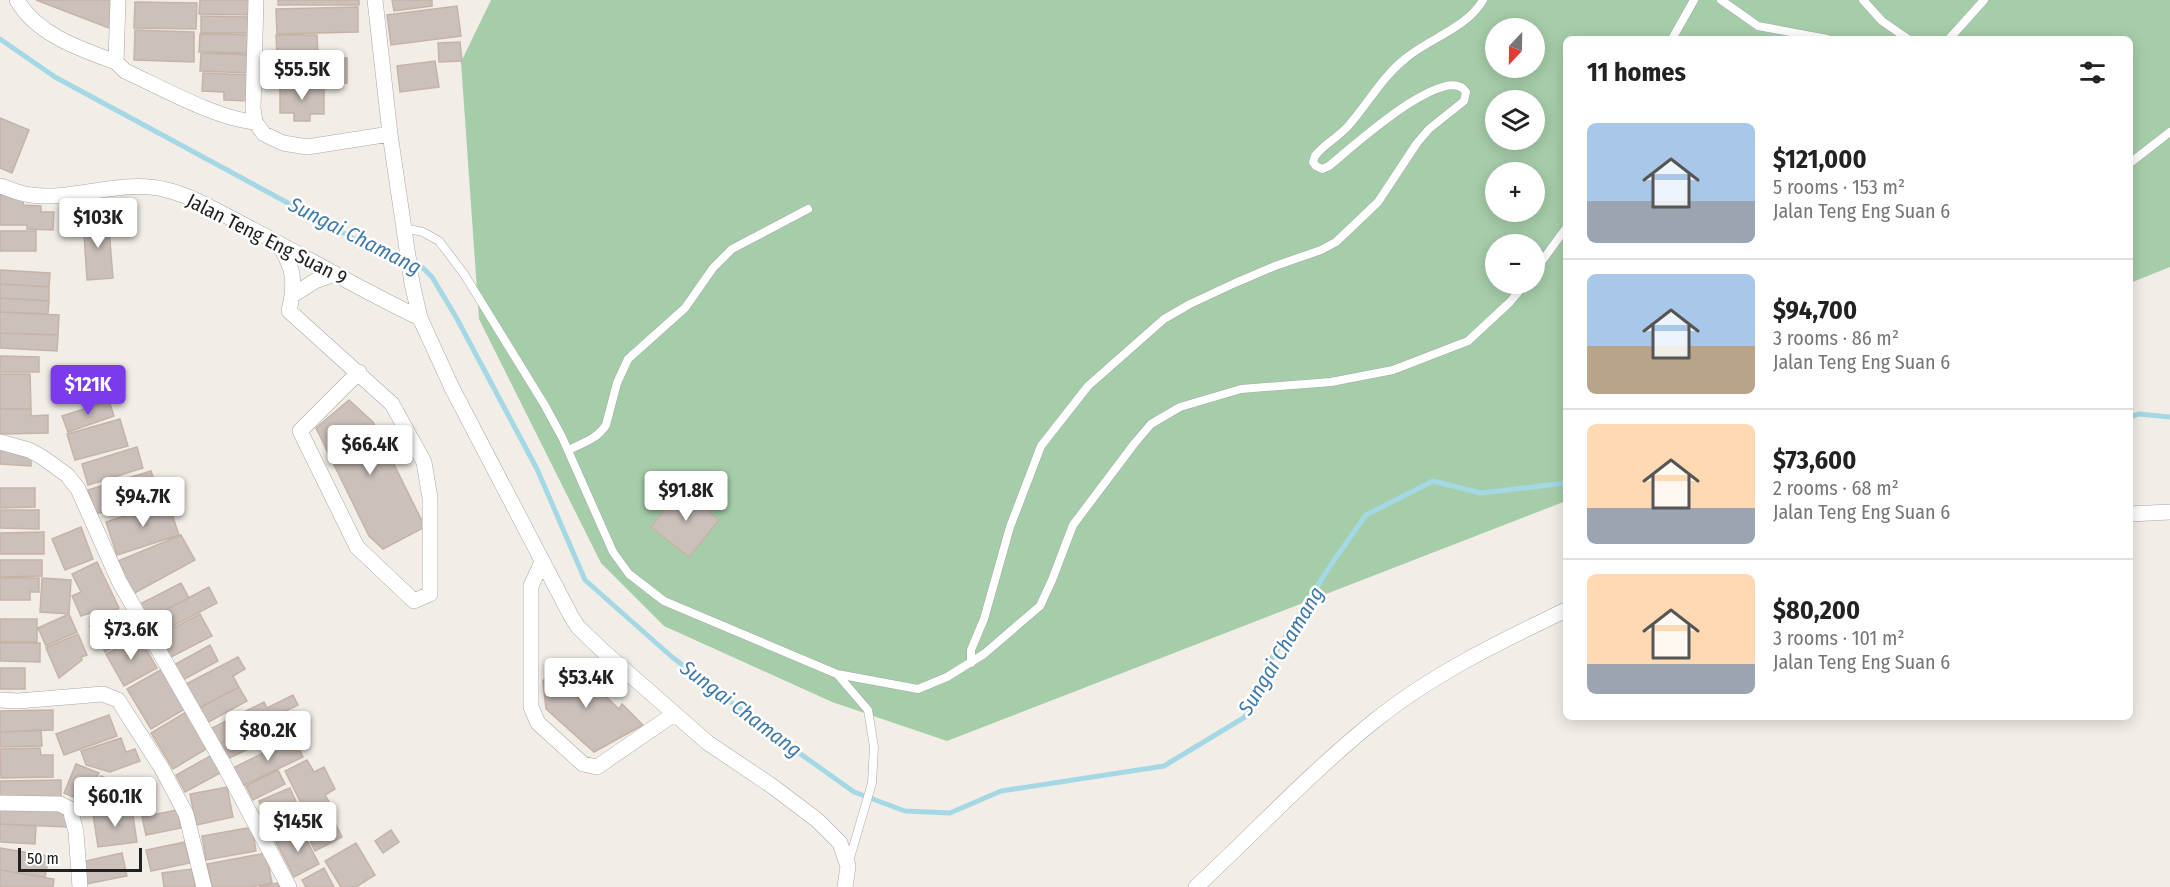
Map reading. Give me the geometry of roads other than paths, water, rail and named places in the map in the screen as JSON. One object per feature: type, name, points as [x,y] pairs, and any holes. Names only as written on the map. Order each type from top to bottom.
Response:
[{"type":"street","points":[[17,0],[21,7],[42,26],[69,45],[116,62],[125,71],[239,121],[255,122]]},
{"type":"street","points":[[116,62],[118,0]]},
{"type":"street","points":[[256,0],[253,108],[255,122],[264,134],[283,143],[307,147],[390,134]]},
{"type":"street","points":[[375,0],[390,134],[412,283],[420,318],[452,388],[543,562],[578,627],[708,743],[772,786],[817,820],[840,843],[848,866],[845,887]]},
{"type":"street","name":"Jalan Teng Eng Suan 9","points":[[0,186],[32,195],[137,186],[152,186],[185,195],[420,318]]},
{"type":"street","points":[[278,243],[293,271],[293,295],[289,311],[359,372],[392,404],[424,462],[430,498],[430,594],[414,601],[357,547],[300,431],[359,372]]},
{"type":"street","points":[[293,295],[315,281],[335,274]]},
{"type":"street","points":[[0,442],[29,450],[42,457],[67,475],[78,489],[119,581],[223,763],[290,887]]},
{"type":"street","points":[[2133,514],[2170,512]]},
{"type":"street","points":[[543,562],[531,586],[531,707],[538,723],[583,764],[597,767],[674,714]]},
{"type":"street","points":[[1196,887],[1323,764],[1374,721],[1458,665],[1563,612]]},
{"type":"street","points":[[0,700],[18,701],[103,694],[118,700],[161,767],[186,814],[204,887]]},
{"type":"street","points":[[0,803],[60,804],[70,809],[76,832],[80,887]]},
{"type":"lane","points":[[971,663],[971,650],[984,620],[1010,527],[1041,446],[1088,386],[1164,319],[1235,283],[1329,246],[1368,213],[1388,189],[1417,143],[1464,101],[1466,92],[1464,89],[1460,86],[1447,86],[1433,90],[1408,104],[1392,114],[1329,166],[1322,169],[1316,166],[1313,162],[1315,156],[1344,130],[1396,67],[1420,47],[1459,25],[1476,10],[1483,0]]},
{"type":"lane","points":[[1673,36],[1694,0]]},
{"type":"lane","points":[[1721,0],[1758,26],[1811,36]]},
{"type":"lane","points":[[1863,0],[1882,21],[1904,36]]},
{"type":"lane","points":[[1951,36],[1984,0]]},
{"type":"lane","points":[[2133,161],[2170,132]]},
{"type":"lane","points":[[568,450],[593,439],[602,431],[606,425],[622,370],[628,359],[686,309],[724,256],[738,245],[808,209]]},
{"type":"lane","points":[[404,228],[428,234],[439,241],[451,254],[544,404],[568,450],[613,552],[629,574],[664,601],[837,674],[918,689],[947,677],[971,663],[1040,606],[1073,525],[1151,424],[1180,407],[1241,389],[1331,382],[1393,369],[1468,341],[1517,294]]},
{"type":"lane","points":[[1545,257],[1563,232]]},
{"type":"lane","points":[[837,674],[868,710],[874,747],[872,783],[848,866]]},
{"type":"waterway","name":"Sungai Chamang","points":[[0,39],[55,77],[362,243],[420,265],[432,277],[456,317],[537,469],[585,580],[672,657],[781,740],[854,792],[905,811],[950,813],[1001,791],[1164,766],[1245,717],[1267,666],[1330,566],[1366,515],[1433,481],[1481,493],[1563,483]]},
{"type":"waterway","name":"Sungai Chamang","points":[[2133,416],[2139,414],[2170,417]]}]
